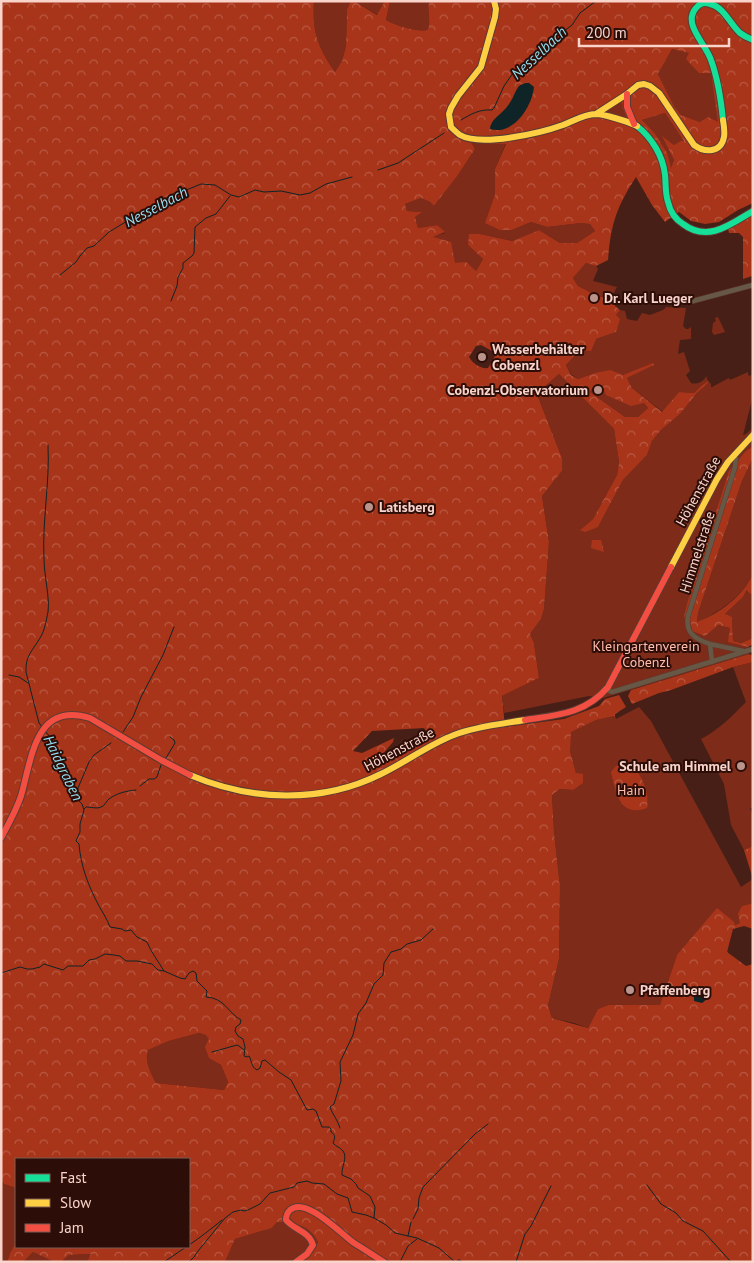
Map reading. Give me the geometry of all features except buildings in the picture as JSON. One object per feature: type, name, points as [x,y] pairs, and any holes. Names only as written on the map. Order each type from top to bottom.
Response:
[{"type":"street","points":[[494,1],[495,16],[481,67],[451,106],[449,114],[449,122],[455,132],[462,136],[480,140],[536,133],[596,114],[638,85],[647,85],[659,92],[694,145],[706,151],[714,150],[723,140],[724,127],[712,63],[693,26],[693,12],[703,2],[710,1],[716,3],[724,9],[740,33],[746,38],[753,40]]},
{"type":"street","points":[[627,94],[627,107],[634,124],[657,148],[665,173],[669,207],[674,217],[682,224],[696,231],[711,232],[723,228],[753,211]]},
{"type":"street","points":[[596,114],[634,124]]},
{"type":"street","points":[[686,301],[693,301],[753,285]]},
{"type":"street","name":"Höhenstraße","points":[[1,838],[20,799],[37,739],[42,730],[52,720],[71,714],[86,716],[184,773],[198,779],[226,789],[286,797],[336,790],[369,780],[431,745],[472,729],[579,710],[606,690],[724,467],[753,435]]},
{"type":"street","name":"Himmelstraße","points":[[734,454],[736,459],[735,467],[687,622],[690,634],[699,640],[746,651]]},
{"type":"street","points":[[710,644],[712,662]]},
{"type":"street","name":"Himmelstraße","points":[[606,690],[612,692],[753,649]]},
{"type":"street","points":[[296,1262],[307,1254],[313,1245],[309,1235],[293,1228],[286,1220],[286,1215],[295,1207],[308,1208],[317,1213],[353,1242],[384,1262]]},
{"type":"green space","points":[[1,1],[314,1],[314,22],[317,39],[324,55],[335,72],[342,61],[346,46],[347,9],[351,1],[377,15],[385,1],[390,1],[386,20],[407,28],[428,30],[429,1],[753,1],[753,203],[719,222],[705,224],[691,221],[679,212],[665,222],[652,205],[636,177],[619,207],[613,226],[608,260],[596,266],[586,263],[573,278],[578,286],[596,297],[612,296],[617,299],[615,306],[620,310],[616,315],[620,319],[616,332],[596,339],[591,351],[580,350],[566,365],[571,375],[578,379],[610,370],[623,375],[653,363],[654,365],[627,378],[632,388],[662,412],[679,392],[694,393],[701,386],[709,382],[652,441],[647,455],[623,480],[598,527],[585,532],[580,530],[593,519],[617,475],[619,462],[614,429],[559,374],[543,388],[538,397],[562,458],[562,471],[542,496],[549,542],[544,609],[541,619],[530,634],[534,643],[539,678],[502,696],[505,727],[564,719],[599,706],[605,699],[619,695],[626,707],[615,714],[615,716],[596,720],[571,732],[570,751],[576,773],[583,774],[583,783],[573,790],[560,789],[552,795],[560,887],[559,959],[548,1005],[552,1018],[588,1028],[598,1009],[608,1005],[660,1005],[677,955],[717,908],[735,925],[740,923],[738,914],[742,906],[753,903],[753,929],[744,926],[733,929],[727,952],[746,966],[753,964],[753,1262],[464,1262],[459,1259],[456,1261],[459,1262],[302,1262],[313,1252],[318,1242],[306,1228],[277,1222],[272,1228],[235,1239],[225,1262],[87,1262],[91,1254],[69,1255],[61,1262],[54,1262],[33,1252],[23,1262],[7,1262],[15,1244],[15,1248],[190,1248],[190,1158],[15,1158],[15,1188],[4,1184],[1,1180]],"holes":[[[672,49],[689,53],[686,59],[699,73],[711,73],[718,122],[708,117],[700,122],[681,115],[674,106],[658,74]],[[621,102],[626,117],[606,113],[606,111]],[[665,113],[684,141],[674,145],[662,136],[674,160],[671,168],[667,153],[655,134],[642,120]],[[471,143],[506,144],[495,169],[495,195],[485,223],[500,230],[512,230],[531,222],[547,227],[581,223],[590,224],[595,231],[577,243],[560,243],[539,230],[512,241],[480,234],[469,234],[468,245],[483,259],[476,271],[466,262],[455,263],[451,242],[433,237],[445,232],[437,225],[418,228],[415,217],[422,212],[407,211],[405,204],[421,198],[434,206],[475,149]],[[481,345],[492,351],[495,356],[488,368],[477,366],[469,357],[476,346]],[[597,386],[603,389],[606,395],[631,406],[644,403],[648,408],[638,417],[625,417],[590,392]],[[424,728],[429,735],[369,770],[393,742],[394,738],[362,753],[353,751],[372,731]],[[199,1033],[206,1035],[209,1039],[205,1047],[209,1058],[221,1065],[228,1082],[224,1090],[156,1083],[147,1063],[148,1050],[169,1041]]]},
{"type":"green space","points":[[314,1],[351,1],[347,9],[346,46],[342,61],[335,72],[324,55],[317,39],[314,22]]},
{"type":"green space","points":[[354,1],[385,1],[378,15]]},
{"type":"green space","points":[[390,1],[429,1],[428,30],[407,28],[386,20]]},
{"type":"green space","points":[[672,49],[690,53],[711,73],[719,122],[700,122],[681,115],[674,106],[658,74]]},
{"type":"green space","points":[[621,102],[625,118],[605,113],[606,111]]},
{"type":"green space","points":[[665,113],[685,142],[674,145],[663,137],[674,160],[671,169],[642,120]]},
{"type":"green space","points":[[470,143],[506,143],[495,169],[495,195],[512,230],[531,222],[547,227],[581,223],[590,224],[595,231],[577,243],[560,243],[539,230],[512,241],[480,234],[468,245],[483,259],[476,271],[454,263],[432,237],[445,233],[437,225],[418,228],[415,217],[421,212],[407,211],[405,204],[421,198],[434,206],[475,149]]},
{"type":"green space","points":[[753,215],[752,276],[743,279],[743,237],[739,233],[729,233],[728,228]]},
{"type":"green space","points":[[586,263],[596,266],[598,269],[593,281],[617,287],[612,296],[596,297],[578,286],[573,278]]},
{"type":"green space","points":[[666,307],[686,308],[683,326],[686,329],[691,327],[691,339],[680,340],[678,354],[684,352],[690,371],[686,375],[691,383],[700,383],[706,376],[708,381],[694,393],[679,392],[663,412],[632,388],[627,378],[653,365],[623,375],[595,373],[578,379],[571,374],[566,365],[580,350],[596,339],[616,332],[616,315],[620,310],[625,311],[627,319],[637,321],[642,313],[650,315]]},
{"type":"green space","points":[[718,317],[725,332],[714,335],[712,332],[713,323],[716,321],[715,318]]},
{"type":"green space","name":"Kleingartenverein Cobenzl","points":[[751,371],[753,371],[753,396],[743,435],[753,428],[753,446],[746,451],[690,621],[692,631],[717,625],[730,628],[729,642],[748,647],[749,654],[603,698],[589,696],[504,713],[502,696],[539,678],[534,643],[530,634],[541,619],[544,609],[549,542],[542,496],[562,471],[562,458],[538,397],[543,388],[559,374],[614,429],[619,462],[617,475],[593,519],[581,529],[598,527],[623,480],[647,455],[652,441],[661,430],[680,414],[697,393],[709,382],[712,387],[729,378],[730,380],[748,372],[750,376],[752,374]]},
{"type":"green space","points":[[597,386],[644,403],[648,408],[638,417],[625,417],[590,392]]},
{"type":"green space","points":[[753,446],[753,458],[742,481],[698,613],[697,622],[722,609],[737,597],[753,574],[753,595],[747,590],[743,597],[725,614],[732,617],[733,641],[741,643],[753,638],[753,644],[748,647],[728,642],[730,628],[718,625],[705,636],[692,631],[690,621],[684,617],[729,471],[746,451]]},
{"type":"green space","points":[[753,458],[753,574],[736,598],[697,623],[698,613],[742,481]]},
{"type":"green space","points":[[592,540],[601,540],[604,552],[591,548]]},
{"type":"green space","points":[[748,589],[749,593],[753,595],[753,638],[741,643],[733,641],[732,618],[725,614],[743,597]]},
{"type":"green space","points":[[749,654],[753,656],[753,662],[733,667],[632,704],[628,696],[631,690]]},
{"type":"green space","points":[[753,662],[753,808],[750,808],[753,817],[753,846],[744,850],[731,825],[724,784],[701,739],[720,727],[746,702],[733,667]]},
{"type":"green space","points":[[639,707],[651,721],[741,887],[753,879],[753,903],[742,906],[740,923],[677,955],[660,1005],[608,1005],[598,1009],[588,1028],[552,1018],[548,1005],[559,959],[560,887],[552,795],[560,789],[573,790],[576,773],[570,751],[570,732],[596,720],[615,716],[616,719]]},
{"type":"green space","name":"Hain","points":[[625,765],[636,769],[647,792],[647,808],[630,809],[620,801],[611,772],[616,766]]},
{"type":"green space","points":[[753,846],[753,879],[744,850]]},
{"type":"green space","points":[[199,1033],[207,1035],[210,1058],[221,1065],[228,1082],[224,1090],[156,1083],[147,1063],[148,1050],[169,1041]]},
{"type":"green space","points":[[1,1180],[4,1184],[15,1188],[15,1244],[7,1262],[1,1262]]},
{"type":"green space","points":[[277,1222],[306,1228],[318,1242],[302,1262],[225,1262],[235,1239],[272,1228]]},
{"type":"green space","points":[[33,1252],[54,1262],[23,1262]]},
{"type":"green space","points":[[92,1254],[87,1262],[61,1262],[69,1255]]},
{"type":"water","points":[[526,83],[534,87],[530,103],[520,118],[506,128],[490,129],[495,119],[507,107],[519,86]]},
{"type":"water","points":[[698,989],[708,990],[707,999],[702,1003],[694,1001],[694,993]]},
{"type":"waterway","name":"Nesselbach","points":[[461,120],[480,111],[492,110],[513,73],[530,57],[572,25],[580,13],[596,1]]},
{"type":"waterway","name":"Nesselbach","points":[[378,170],[398,163],[444,133]]},
{"type":"waterway","name":"Nesselbach","points":[[80,256],[87,248],[94,246],[109,232],[162,200],[201,184],[215,185],[231,195],[239,197],[255,190],[264,192],[281,191],[300,195],[310,193],[326,184],[352,177]]},
{"type":"waterway","points":[[171,301],[177,286],[178,277],[183,268],[183,263],[194,253],[195,227],[206,218],[216,214],[230,196]]},
{"type":"waterway","name":"Nesselbach","points":[[60,275],[76,262],[80,256]]},
{"type":"waterway","name":"Haidgraben","points":[[42,727],[39,723],[26,666],[30,654],[43,632],[48,612],[44,565],[48,445]]},
{"type":"waterway","points":[[123,732],[133,717],[141,697],[163,655],[174,627]]},
{"type":"waterway","points":[[9,675],[19,677],[28,683]]},
{"type":"waterway","name":"Haidgraben","points":[[45,731],[52,739],[60,764],[74,796],[82,804],[84,810],[80,832],[76,841],[79,844],[83,868],[95,898],[110,927],[125,931],[131,930],[137,937],[147,942],[164,971]]},
{"type":"waterway","points":[[166,758],[175,743],[170,737]]},
{"type":"waterway","points":[[75,795],[89,762],[94,755],[111,743]]},
{"type":"waterway","points":[[140,786],[149,779],[157,777],[161,765]]},
{"type":"waterway","points":[[84,809],[86,807],[100,808],[115,795],[136,790]]},
{"type":"waterway","points":[[340,1128],[330,1107],[334,1104],[341,1081],[340,1062],[353,1035],[358,1014],[366,1003],[374,984],[383,975],[384,963],[391,952],[421,940],[433,929]]},
{"type":"waterway","points":[[1,973],[20,967],[32,969],[44,964],[63,970],[68,966],[83,966],[89,960],[105,954],[120,956],[126,961],[152,964],[158,970],[185,979],[193,971],[196,973],[197,981],[207,991],[206,997],[218,1000],[241,1020],[235,1031],[243,1039],[245,1047],[244,1056],[249,1056],[257,1070],[260,1068],[262,1061],[265,1060],[291,1080],[307,1110],[313,1109],[316,1111],[322,1127],[329,1127],[331,1129],[335,1137],[333,1143],[344,1153],[345,1159],[342,1175],[351,1179],[358,1188],[370,1196],[375,1207],[374,1218]]},
{"type":"waterway","points":[[212,1052],[237,1045],[244,1050]]},
{"type":"waterway","points":[[413,1219],[418,1209],[423,1187],[475,1134],[488,1124]]},
{"type":"waterway","points":[[189,1262],[225,1218],[233,1212],[248,1210],[260,1204],[270,1193],[294,1187],[297,1183],[307,1181],[324,1184],[337,1194],[348,1198],[352,1212],[374,1218],[395,1233],[417,1238],[439,1248],[455,1262]]},
{"type":"waterway","points":[[647,1185],[661,1204],[676,1213],[683,1221],[703,1231],[731,1262]]},
{"type":"waterway","points":[[516,1262],[525,1234],[551,1186]]},
{"type":"waterway","points":[[190,1244],[222,1220]]},
{"type":"waterway","points":[[408,1236],[411,1222]]},
{"type":"waterway","points":[[401,1260],[408,1246],[417,1239]]},
{"type":"waterway","points":[[164,1262],[185,1248]]},
{"type":"traffic: fast","points":[[723,120],[719,90],[713,67],[693,27],[692,14],[702,3],[708,3],[723,12],[740,33],[753,40]]},
{"type":"traffic: fast","points":[[637,126],[652,142],[659,154],[664,168],[666,195],[669,205],[673,214],[680,222],[692,229],[710,232],[728,226],[753,211]]},
{"type":"traffic: slow","points":[[494,1],[495,17],[481,67],[458,96],[449,114],[451,127],[460,135],[482,140],[511,138],[553,128],[592,114],[616,118],[637,126]]},
{"type":"traffic: slow","points":[[596,114],[638,85],[644,84],[659,93],[694,145],[698,148],[712,150],[720,146],[724,135],[723,120]]},
{"type":"traffic: slow","points":[[671,567],[717,479],[728,462],[753,435]]},
{"type":"traffic: slow","points":[[190,775],[213,784],[261,794],[286,796],[310,794],[358,784],[381,774],[454,735],[481,727],[525,720]]},
{"type":"traffic: jam","points":[[627,94],[627,107],[634,124]]},
{"type":"traffic: jam","points":[[525,720],[570,712],[590,703],[608,687],[671,567]]},
{"type":"traffic: jam","points":[[1,838],[19,802],[33,750],[39,736],[47,725],[58,718],[72,715],[90,718],[190,775]]},
{"type":"traffic: jam","points":[[296,1262],[307,1254],[313,1245],[305,1234],[286,1220],[286,1215],[289,1211],[297,1207],[314,1212],[354,1243],[384,1262]]},
{"type":"place","name":"Dr. Karl Lueger","points":[[594,298]]},
{"type":"place","name":"Wasserbehälter Cobenzl","points":[[482,357]]},
{"type":"place","name":"Cobenzl-Observatorium","points":[[598,390]]},
{"type":"place","name":"Latisberg","points":[[369,507]]},
{"type":"place","name":"Schule am Himmel","points":[[741,766]]},
{"type":"place","name":"Pfaffenberg","points":[[630,990]]}]
